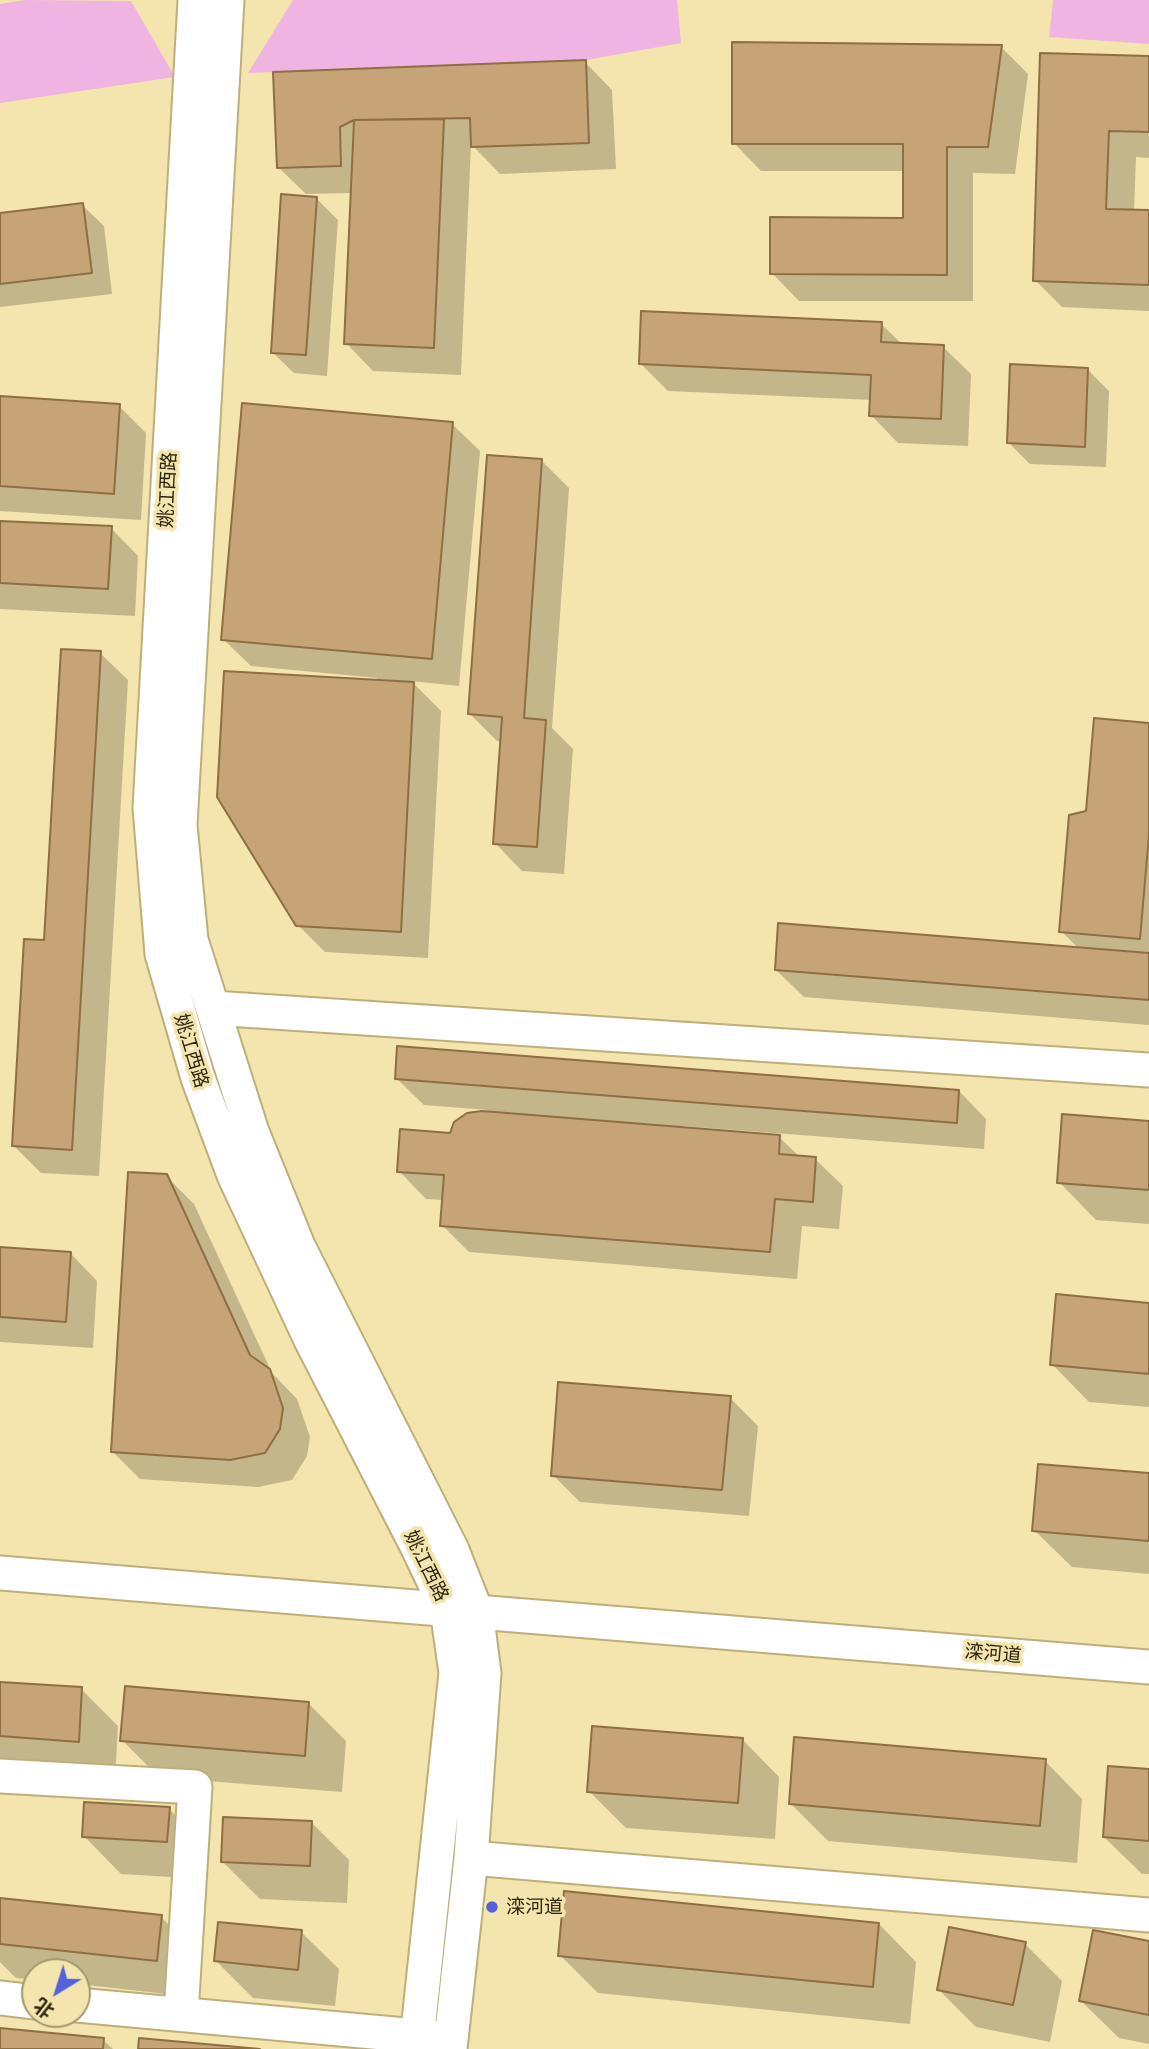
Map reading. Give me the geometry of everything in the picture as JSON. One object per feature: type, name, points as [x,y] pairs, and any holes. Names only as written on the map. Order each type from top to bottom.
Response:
[{"type":"street","name":"姚江西路","points":[[195,0],[150,808],[162,954],[198,1078],[234,1175],[311,1340],[417,1546],[461,1610],[416,2042]]},
{"type":"street","name":"姚江西路","points":[[227,0],[180,825],[191,940],[252,1132],[298,1247],[452,1550],[461,1610],[484,1673],[471,1858],[450,2044]]},
{"type":"street","points":[[213,1008],[1149,1070]]},
{"type":"street","name":"滦河道","points":[[0,1573],[1149,1667]]},
{"type":"street","points":[[0,1776],[195,1787],[181,2014]]},
{"type":"street","points":[[471,1858],[1149,1915]]},
{"type":"street","points":[[0,1998],[21,2000]]},
{"type":"street","points":[[91,2006],[450,2044]]},
{"type":"shaded area","points":[[25,0],[131,1],[175,77],[0,103],[0,4]]},
{"type":"shaded area","points":[[293,0],[677,0],[681,43],[586,60],[248,73]]},
{"type":"shaded area","points":[[1053,0],[1149,0],[1149,44],[1049,37]]},
{"type":"building","points":[[732,42],[1002,45],[988,147],[947,147],[947,275],[770,274],[770,217],[903,218],[903,144],[732,144]]},
{"type":"building","points":[[1040,53],[1149,56],[1149,132],[1109,131],[1106,209],[1149,210],[1149,285],[1033,281]]},
{"type":"building","points":[[586,60],[589,143],[471,147],[470,118],[354,120],[340,127],[341,166],[277,168],[273,72]]},
{"type":"building","points":[[444,119],[434,348],[344,344],[354,120]]},
{"type":"building","points":[[281,194],[317,197],[306,355],[271,353]]},
{"type":"building","points":[[83,203],[92,273],[0,284],[0,213]]},
{"type":"building","points":[[641,311],[882,322],[881,342],[944,345],[941,419],[869,416],[871,375],[639,364]]},
{"type":"building","points":[[1010,364],[1088,368],[1085,447],[1007,443]]},
{"type":"building","points":[[0,396],[120,404],[114,494],[0,486]]},
{"type":"building","points":[[242,403],[453,422],[432,659],[221,640]]},
{"type":"building","points":[[487,455],[542,459],[524,718],[546,720],[537,847],[493,844],[502,717],[468,714]]},
{"type":"building","points":[[0,521],[112,526],[108,589],[0,583]]},
{"type":"building","points":[[61,649],[101,651],[72,1150],[12,1146],[24,939],[44,940]]},
{"type":"building","points":[[224,671],[414,682],[401,932],[296,926],[217,797]]},
{"type":"building","points":[[1094,718],[1149,723],[1149,835],[1140,939],[1059,932],[1069,815],[1086,811]]},
{"type":"building","points":[[778,923],[1149,953],[1149,1000],[775,970]]},
{"type":"building","points":[[397,1046],[959,1090],[957,1123],[395,1079]]},
{"type":"building","points":[[482,1111],[780,1135],[779,1154],[816,1157],[813,1202],[775,1199],[770,1252],[440,1226],[444,1175],[397,1172],[400,1129],[450,1133],[454,1122],[467,1113]]},
{"type":"building","points":[[1062,1114],[1149,1121],[1149,1190],[1057,1183]]},
{"type":"building","points":[[128,1172],[167,1174],[250,1355],[270,1369],[283,1408],[280,1429],[265,1453],[230,1460],[111,1452]]},
{"type":"building","points":[[0,1247],[71,1252],[66,1322],[0,1317]]},
{"type":"building","points":[[1056,1294],[1149,1303],[1149,1374],[1050,1365]]},
{"type":"building","points":[[558,1382],[731,1396],[722,1490],[551,1476]]},
{"type":"building","points":[[1038,1464],[1149,1473],[1149,1541],[1032,1531]]},
{"type":"building","points":[[0,1682],[82,1687],[79,1742],[0,1736]]},
{"type":"building","points":[[125,1686],[309,1702],[305,1756],[120,1741]]},
{"type":"building","points":[[592,1726],[743,1738],[738,1803],[587,1792]]},
{"type":"building","points":[[794,1737],[1046,1759],[1040,1826],[789,1804]]},
{"type":"building","points":[[1108,1766],[1149,1769],[1149,1841],[1103,1837]]},
{"type":"building","points":[[84,1802],[170,1807],[167,1842],[82,1837]]},
{"type":"building","points":[[223,1817],[312,1821],[310,1866],[221,1862]]},
{"type":"building","points":[[564,1891],[879,1923],[873,1987],[558,1956]]},
{"type":"building","points":[[0,1898],[162,1915],[157,1961],[0,1944]]},
{"type":"building","points":[[218,1922],[302,1930],[298,1970],[214,1961]]},
{"type":"building","points":[[949,1927],[1026,1942],[1013,2005],[937,1990]]},
{"type":"building","points":[[1093,1930],[1149,1941],[1149,2015],[1079,2001]]},
{"type":"building","points":[[0,2028],[104,2038],[103,2049],[0,2049]]},
{"type":"building","points":[[139,2038],[260,2049],[138,2049]]},
{"type":"place","name":"滦河道","points":[[492,1907]]}]
